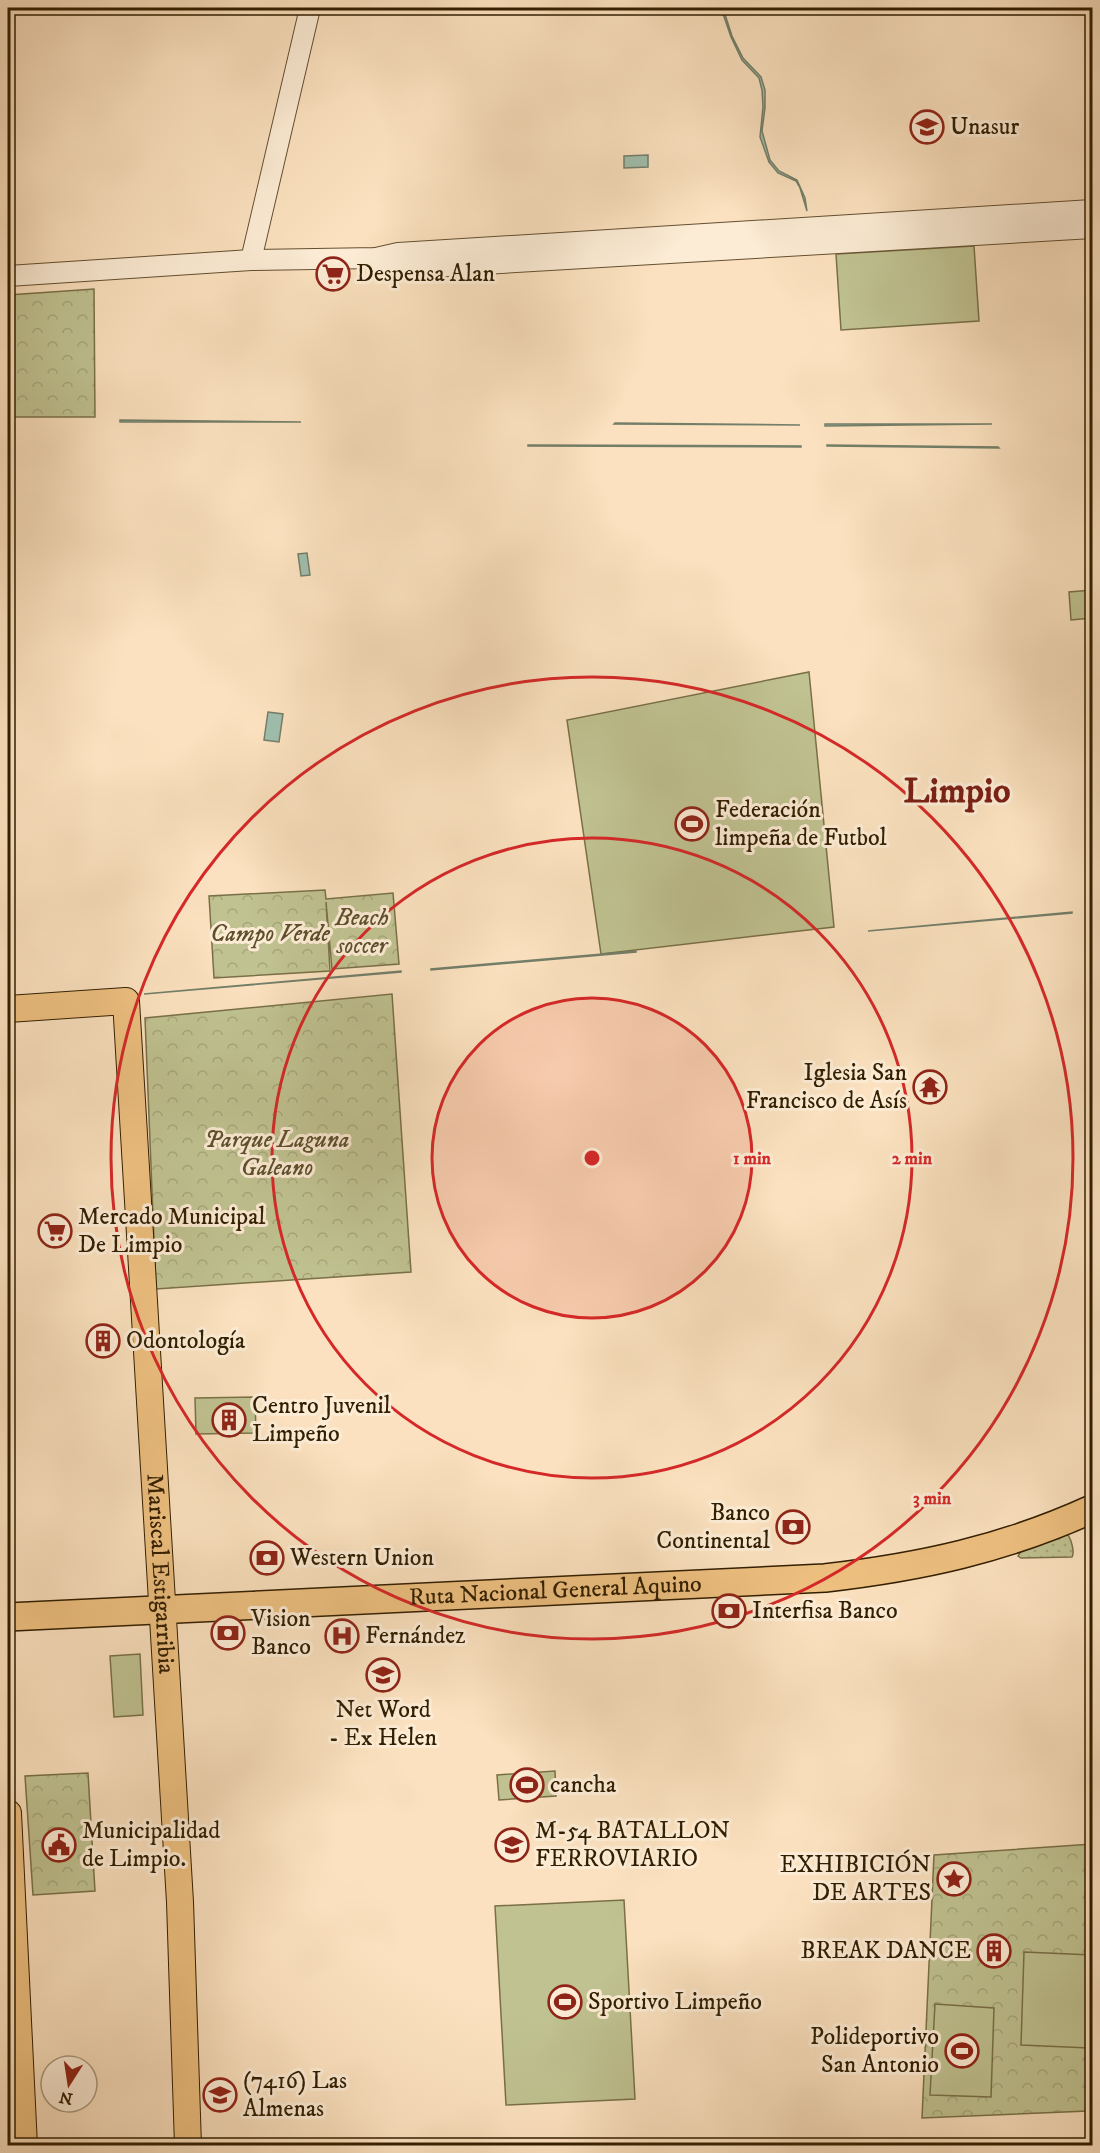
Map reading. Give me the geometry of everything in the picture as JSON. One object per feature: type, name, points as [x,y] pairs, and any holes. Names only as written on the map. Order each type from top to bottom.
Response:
[{"type":"highway","name":"Ruta Nacional General Aquino","points":[[8,1617],[825,1578],[886,1571],[970,1554],[1033,1533],[1092,1509]]},
{"type":"main road","name":"Mariscal Estigarribia","points":[[8,1009],[126,1001],[180,1902],[188,2145]]},
{"type":"main road","points":[[8,1813],[24,2145]]},
{"type":"street","points":[[251,260],[310,8]]},
{"type":"street","points":[[8,276],[251,260],[376,258],[398,253],[1092,210]]},
{"type":"street","points":[[376,258],[387,268],[399,269],[1092,228]]},
{"type":"green space","points":[[974,246],[979,321],[841,330],[836,254]]},
{"type":"green space","points":[[94,289],[95,417],[8,417],[8,295]]},
{"type":"green space","points":[[1092,590],[1092,618],[1071,620],[1069,592]]},
{"type":"green space","points":[[809,672],[834,927],[601,954],[567,720]]},
{"type":"green space","name":"Campo Verde","points":[[325,890],[326,899],[393,893],[399,964],[332,969],[326,902],[330,971],[214,978],[209,896]]},
{"type":"green space","name":"Parque Laguna Galeano","points":[[392,994],[411,1272],[156,1289],[145,1018]]},
{"type":"green space","points":[[255,1397],[256,1433],[196,1434],[195,1398]]},
{"type":"green space","points":[[1067,1534],[1072,1545],[1072,1557],[1021,1558],[1018,1556],[1021,1551]]},
{"type":"green space","points":[[140,1654],[143,1715],[114,1717],[110,1656]]},
{"type":"green space","name":"cancha","points":[[555,1771],[556,1796],[499,1800],[497,1775]]},
{"type":"green space","points":[[88,1773],[95,1891],[33,1895],[25,1776]]},
{"type":"green space","points":[[1092,1844],[1092,2071],[1088,2111],[922,2118],[934,1855]]},
{"type":"green space","name":"Sportivo Limpeño","points":[[624,1900],[635,2099],[506,2105],[495,1906]]},
{"type":"green space","points":[[1024,1952],[1092,1955],[1089,2048],[1021,2045]]},
{"type":"green space","name":"Polideportivo San Antonio","points":[[935,2004],[994,2008],[991,2097],[930,2095]]},
{"type":"shaded area","points":[[721,8],[723,8],[732,36],[743,58],[761,77],[765,90],[762,131],[770,160],[779,171],[797,180],[805,198],[807,211],[796,181],[778,173],[769,162],[760,137],[763,107],[759,78],[742,60],[731,37]]},
{"type":"shaded area","points":[[648,155],[648,167],[624,168],[624,156]]},
{"type":"shaded area","points":[[120,420],[301,422],[120,422]]},
{"type":"shaded area","points":[[615,423],[800,425],[614,424]]},
{"type":"shaded area","points":[[825,424],[992,424],[825,426]]},
{"type":"shaded area","points":[[528,446],[801,446],[801,447]]},
{"type":"shaded area","points":[[827,446],[998,447],[999,448]]},
{"type":"shaded area","points":[[307,553],[310,575],[301,576],[298,554]]},
{"type":"shaded area","points":[[268,712],[283,714],[279,742],[264,740]]},
{"type":"shaded area","points":[[1072,912],[1072,913],[868,931]]},
{"type":"shaded area","points":[[636,952],[431,970],[431,969]]},
{"type":"shaded area","points":[[401,971],[401,972],[144,994]]},
{"type":"place","name":"Unasur","points":[[927,127]]},
{"type":"place","name":"Despensa Alan","points":[[333,274]]},
{"type":"place","name":"Federación limpeña de Futbol","points":[[692,824]]},
{"type":"place","name":"Iglesia San Francisco de Asís","points":[[930,1087]]},
{"type":"place","name":"Mercado Municipal De Limpio","points":[[55,1231]]},
{"type":"place","name":"Odontología","points":[[103,1341]]},
{"type":"place","name":"Centro Juvenil Limpeño","points":[[229,1420]]},
{"type":"place","name":"Banco Continental","points":[[793,1527]]},
{"type":"place","name":"Western Union","points":[[267,1558]]},
{"type":"place","name":"Interfisa Banco","points":[[729,1611]]},
{"type":"place","name":"Vision Banco","points":[[228,1633]]},
{"type":"place","name":"Fernández","points":[[342,1636]]},
{"type":"place","name":"Net Word - Ex Helen","points":[[383,1675]]},
{"type":"place","name":"cancha","points":[[527,1785]]},
{"type":"place","name":"Municipalidad de Limpio.","points":[[59,1845]]},
{"type":"place","name":"M-54 BATALLON FERROVIARIO","points":[[512,1845]]},
{"type":"place","name":"EXHIBICIÓN DE ARTES","points":[[954,1879]]},
{"type":"place","name":"BREAK DANCE","points":[[994,1951]]},
{"type":"place","name":"Sportivo Limpeño","points":[[565,2002]]},
{"type":"place","name":"Polideportivo San Antonio","points":[[962,2051]]},
{"type":"place","name":"(7416) Las Almenas","points":[[220,2095]]},
{"type":"district","name":"Limpio","points":[[957,791]]},
{"type":"park label","name":"Beach soccer","points":[[362,932]]}]
